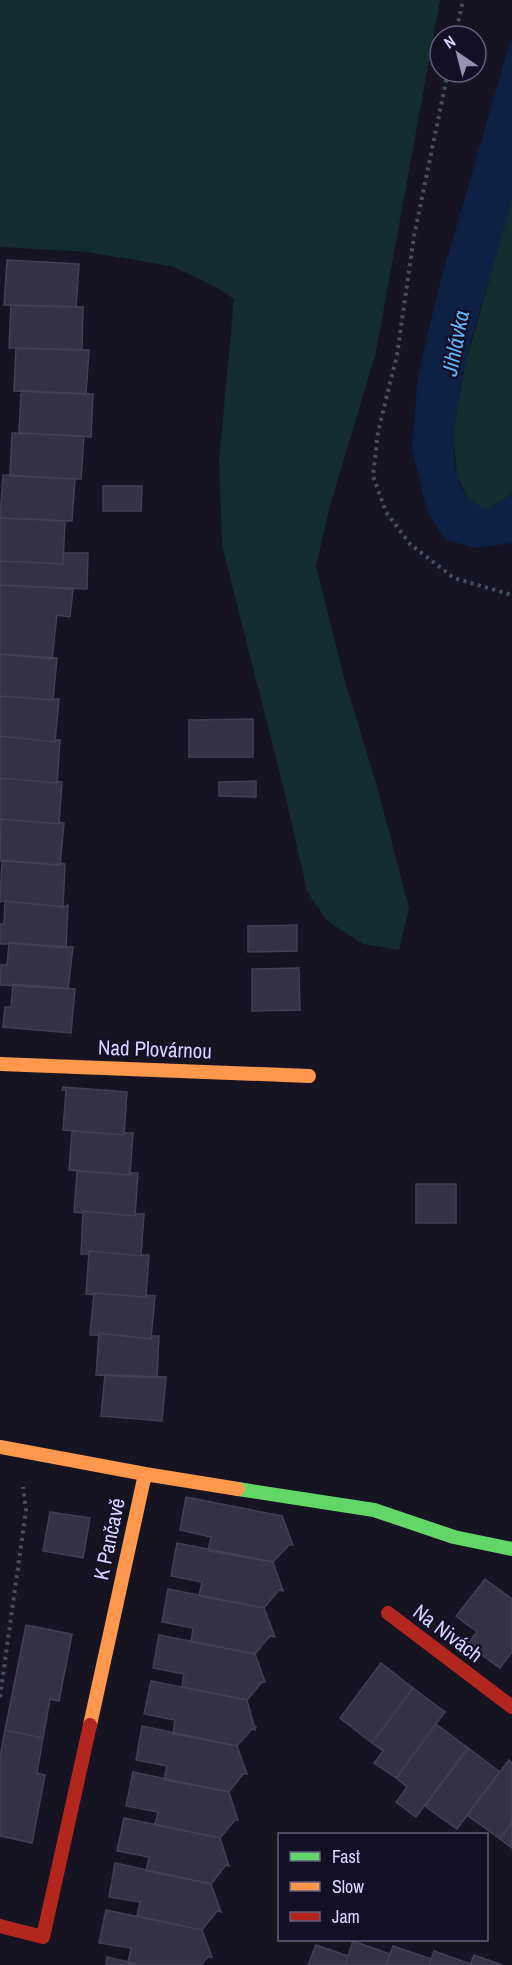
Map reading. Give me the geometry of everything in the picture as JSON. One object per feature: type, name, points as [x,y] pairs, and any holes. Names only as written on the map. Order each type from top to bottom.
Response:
[{"type":"street","name":"Nad Plovárnou","points":[[0,1065],[309,1076]]},
{"type":"street","points":[[6,1448],[145,1474]]},
{"type":"street","name":"K Pančavě","points":[[0,1926],[43,1937],[145,1474],[374,1510],[454,1537],[512,1549]]},
{"type":"street","name":"Na Nivách","points":[[388,1613],[512,1707]]},
{"type":"path","points":[[458,24],[463,0]]},
{"type":"path","points":[[446,84],[414,236],[396,355],[378,432],[373,476],[386,512],[410,544],[454,578],[512,595]]},
{"type":"path","points":[[0,1697],[26,1510],[25,1497],[6,1448]]},
{"type":"green space","points":[[0,0],[440,0],[436,24],[428,24],[428,66],[376,352],[330,506],[316,566],[346,685],[377,786],[409,908],[399,950],[363,944],[326,920],[307,891],[222,545],[219,461],[234,299],[216,287],[171,266],[87,252],[0,247]]},
{"type":"green space","points":[[512,197],[512,494],[489,509],[477,507],[469,500],[457,476],[453,432],[465,366]]},
{"type":"water","name":"Jihlávka","points":[[512,36],[512,195],[465,366],[456,417],[455,461],[464,493],[489,509],[512,494],[512,543],[476,548],[449,541],[438,530],[427,510],[412,448],[418,375],[440,283]]},
{"type":"building","points":[[7,260],[79,264],[76,307],[4,305]]},
{"type":"building","points":[[11,305],[83,307],[82,350],[9,348]]},
{"type":"building","points":[[16,348],[89,350],[86,394],[14,391]]},
{"type":"building","points":[[21,391],[93,394],[91,437],[19,433]]},
{"type":"building","points":[[12,433],[84,436],[81,479],[10,476]]},
{"type":"building","points":[[3,475],[75,479],[72,521],[0,518]]},
{"type":"building","points":[[103,486],[142,486],[141,511],[103,511]]},
{"type":"building","points":[[0,518],[65,521],[63,564],[0,561]]},
{"type":"building","points":[[63,553],[88,553],[87,589],[0,585],[0,561],[63,564]]},
{"type":"building","points":[[0,585],[73,589],[70,617],[57,615],[52,659],[0,654]]},
{"type":"building","points":[[0,654],[57,658],[53,700],[0,696]]},
{"type":"building","points":[[0,696],[59,699],[55,742],[0,736]]},
{"type":"building","points":[[253,719],[253,757],[189,757],[189,720]]},
{"type":"building","points":[[0,736],[55,742],[55,740],[60,740],[57,783],[0,778]]},
{"type":"building","points":[[0,778],[62,782],[59,824],[1,819],[0,821]]},
{"type":"building","points":[[256,781],[256,797],[219,796],[219,782]]},
{"type":"building","points":[[1,819],[64,823],[60,865],[0,861]]},
{"type":"building","points":[[2,860],[65,864],[63,907],[0,902]]},
{"type":"building","points":[[5,901],[63,907],[68,905],[66,948],[0,944],[0,924],[4,924]]},
{"type":"building","points":[[297,925],[297,951],[248,952],[248,926]]},
{"type":"building","points":[[9,943],[73,947],[68,989],[0,985],[1,965],[7,965]]},
{"type":"building","points":[[299,968],[300,1010],[252,1011],[252,969]]},
{"type":"building","points":[[13,984],[75,989],[71,1033],[3,1027],[5,1007],[11,1007]]},
{"type":"building","points":[[63,1087],[127,1092],[124,1135],[63,1130],[66,1090],[62,1090]]},
{"type":"building","points":[[72,1131],[124,1135],[124,1133],[133,1133],[130,1175],[69,1170]]},
{"type":"building","points":[[77,1171],[130,1175],[130,1173],[138,1173],[135,1216],[74,1212]]},
{"type":"building","points":[[416,1184],[456,1184],[456,1223],[416,1223]]},
{"type":"building","points":[[83,1211],[135,1216],[135,1214],[144,1214],[141,1256],[89,1251],[89,1254],[81,1254]]},
{"type":"building","points":[[89,1251],[149,1255],[146,1297],[86,1294]]},
{"type":"building","points":[[94,1293],[155,1296],[151,1339],[99,1333],[99,1335],[90,1335]]},
{"type":"building","points":[[99,1333],[151,1339],[152,1336],[159,1336],[157,1378],[96,1375]]},
{"type":"building","points":[[105,1375],[166,1377],[162,1421],[101,1416]]},
{"type":"building","points":[[186,1497],[282,1516],[293,1545],[289,1545],[273,1562],[208,1551],[211,1537],[180,1530]]},
{"type":"building","points":[[50,1512],[90,1518],[83,1558],[43,1551]]},
{"type":"building","points":[[177,1543],[273,1562],[283,1591],[279,1590],[264,1608],[199,1596],[202,1582],[171,1576]]},
{"type":"building","points":[[485,1579],[512,1599],[512,1652],[500,1668],[467,1644],[477,1632],[456,1616]]},
{"type":"building","points":[[168,1589],[264,1608],[275,1637],[270,1636],[255,1654],[191,1642],[193,1628],[162,1622]]},
{"type":"building","points":[[26,1625],[72,1634],[59,1701],[50,1699],[43,1738],[5,1730]]},
{"type":"building","points":[[159,1635],[255,1654],[265,1682],[262,1682],[247,1700],[182,1687],[184,1674],[153,1668]]},
{"type":"building","points":[[381,1663],[413,1688],[372,1743],[340,1718]]},
{"type":"building","points":[[151,1681],[247,1700],[255,1730],[252,1729],[237,1746],[173,1734],[175,1720],[144,1714]]},
{"type":"building","points":[[413,1688],[445,1712],[396,1778],[374,1763],[383,1751],[372,1743]]},
{"type":"building","points":[[436,1724],[468,1748],[416,1817],[396,1802],[407,1787],[396,1778]]},
{"type":"building","points":[[142,1726],[237,1746],[247,1774],[243,1774],[229,1792],[164,1780],[167,1766],[136,1760]]},
{"type":"building","points":[[5,1730],[43,1738],[37,1773],[45,1775],[32,1843],[0,1836],[0,1757]]},
{"type":"building","points":[[468,1748],[500,1772],[457,1829],[425,1806]]},
{"type":"building","points":[[509,1760],[512,1763],[512,1822],[500,1839],[467,1815]]},
{"type":"building","points":[[133,1772],[229,1792],[238,1820],[235,1820],[220,1838],[155,1825],[158,1812],[126,1806]]},
{"type":"building","points":[[124,1818],[220,1838],[229,1866],[226,1865],[211,1884],[146,1871],[149,1857],[117,1851]]},
{"type":"building","points":[[512,1822],[512,1848],[500,1839]]},
{"type":"building","points":[[115,1863],[211,1884],[221,1912],[217,1911],[202,1930],[137,1916],[140,1902],[109,1897]]},
{"type":"building","points":[[106,1910],[202,1930],[212,1957],[208,1957],[201,1965],[128,1963],[131,1948],[99,1943]]},
{"type":"building","points":[[353,1941],[390,1954],[386,1965],[345,1965]]},
{"type":"building","points":[[316,1945],[348,1956],[345,1965],[308,1965]]},
{"type":"building","points":[[393,1946],[431,1959],[429,1965],[386,1965]]},
{"type":"building","points":[[434,1951],[471,1964],[429,1965]]},
{"type":"building","points":[[474,1955],[502,1965],[470,1965]]},
{"type":"building","points":[[107,1957],[129,1962],[141,1965],[106,1965]]},
{"type":"traffic: fast","points":[[238,1489],[374,1510],[454,1537],[512,1549]]},
{"type":"traffic: slow","points":[[0,1064],[309,1076]]},
{"type":"traffic: slow","points":[[0,1447],[238,1489]]},
{"type":"traffic: slow","points":[[90,1725],[145,1474]]},
{"type":"traffic: jam","points":[[388,1613],[512,1707]]},
{"type":"traffic: jam","points":[[0,1926],[43,1937],[90,1725]]}]
